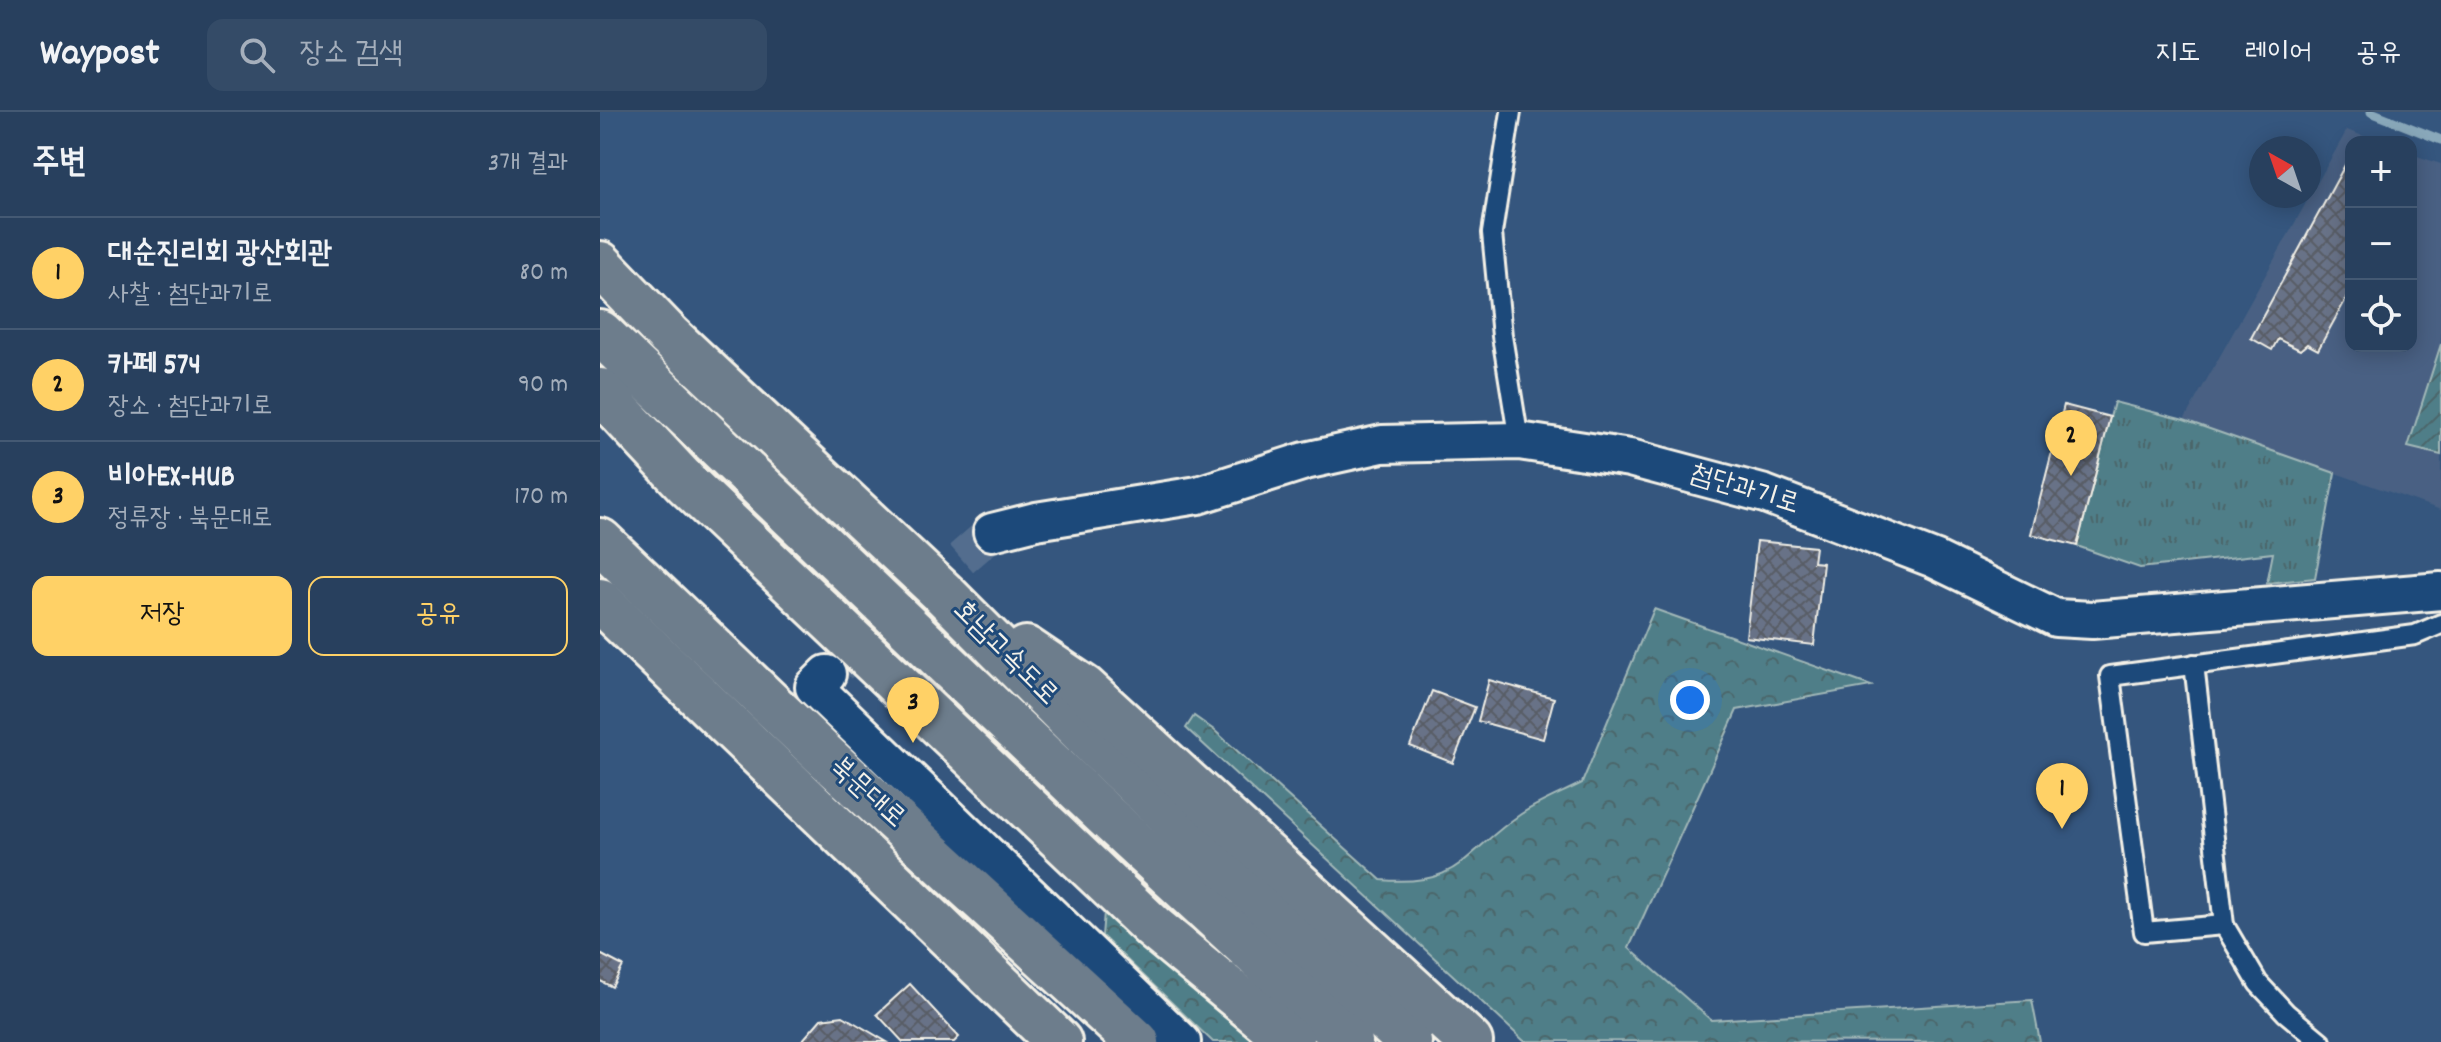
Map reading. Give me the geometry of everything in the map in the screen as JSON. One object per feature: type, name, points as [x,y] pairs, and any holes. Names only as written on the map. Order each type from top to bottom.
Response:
[{"type":"main road","name":"호남고속도로","points":[[600,264],[669,336],[944,594],[1095,745],[1409,1042]]},
{"type":"main road","name":"호남고속도로","points":[[600,333],[1105,815],[1350,1042]]},
{"type":"main road","points":[[600,391],[686,483],[1118,895],[1292,1042]]},
{"type":"main road","name":"북문대로","points":[[600,541],[824,755],[1137,1042]]},
{"type":"main road","points":[[944,594],[1084,688],[1470,1042]]},
{"type":"main road","name":"북문대로","points":[[600,601],[1059,1042]]},
{"type":"street","name":"첨단과기로","points":[[992,532],[1036,521],[1198,495],[1305,461],[1382,444],[1519,441],[1630,458],[1765,494],[1934,559],[2056,618],[2092,620],[2441,591]]},
{"type":"street","points":[[827,674],[814,687],[1182,1042]]},
{"type":"lane","points":[[1511,112],[1492,233],[1502,336],[1519,441]]},
{"type":"lane","points":[[2224,925],[2144,932],[2110,676],[2415,635],[2441,624]]},
{"type":"lane","points":[[2194,664],[2224,925],[2258,983],[2286,1013],[2321,1042]]},
{"type":"shaded area","points":[[2347,130],[2363,136],[2345,136],[2345,352],[2417,352],[2417,156],[2441,164],[2441,510],[2184,420],[2303,208],[2321,208],[2321,176]]},
{"type":"green space","points":[[2441,344],[2441,455],[2408,447]]},
{"type":"green space","points":[[2114,402],[2184,420],[2335,473],[2315,578],[2267,583],[2273,553],[2140,568],[2077,546]]},
{"type":"green space","points":[[1654,609],[1871,686],[1737,710],[1629,948],[1711,1020],[2032,1000],[2040,1042],[1524,1041],[1186,728],[1194,716],[1214,730],[1381,880],[1428,878],[1459,864],[1528,810],[1582,783]]},
{"type":"green space","points":[[1104,912],[1264,1042],[1213,1042],[1102,936]]},
{"type":"building","points":[[2345,165],[2345,301],[2318,350],[2307,344],[2300,350],[2278,339],[2272,350],[2251,338]]},
{"type":"building","points":[[2064,405],[2110,417],[2077,546],[2031,534]]},
{"type":"building","points":[[1757,541],[1815,547],[1813,562],[1823,563],[1814,645],[1746,637]]},
{"type":"building","points":[[1489,680],[1554,698],[1543,739],[1478,721]]},
{"type":"building","points":[[1432,691],[1475,707],[1453,763],[1410,746]]},
{"type":"building","points":[[600,954],[623,966],[612,987],[600,981]]},
{"type":"building","points":[[910,984],[959,1037],[954,1042],[903,1042],[877,1014]]},
{"type":"building","points":[[843,1016],[887,1042],[801,1042],[821,1019]]},
{"type":"waterway","points":[[2371,112],[2441,140]]},
{"type":"tunnel","points":[[839,665],[992,532]]},
{"type":"place","name":"카페 574","points":[[2071,476]]},
{"type":"place","name":"비아EX-HUB","points":[[913,743]]},
{"type":"place","name":"대순진리회 광산회관","points":[[2062,829]]}]
